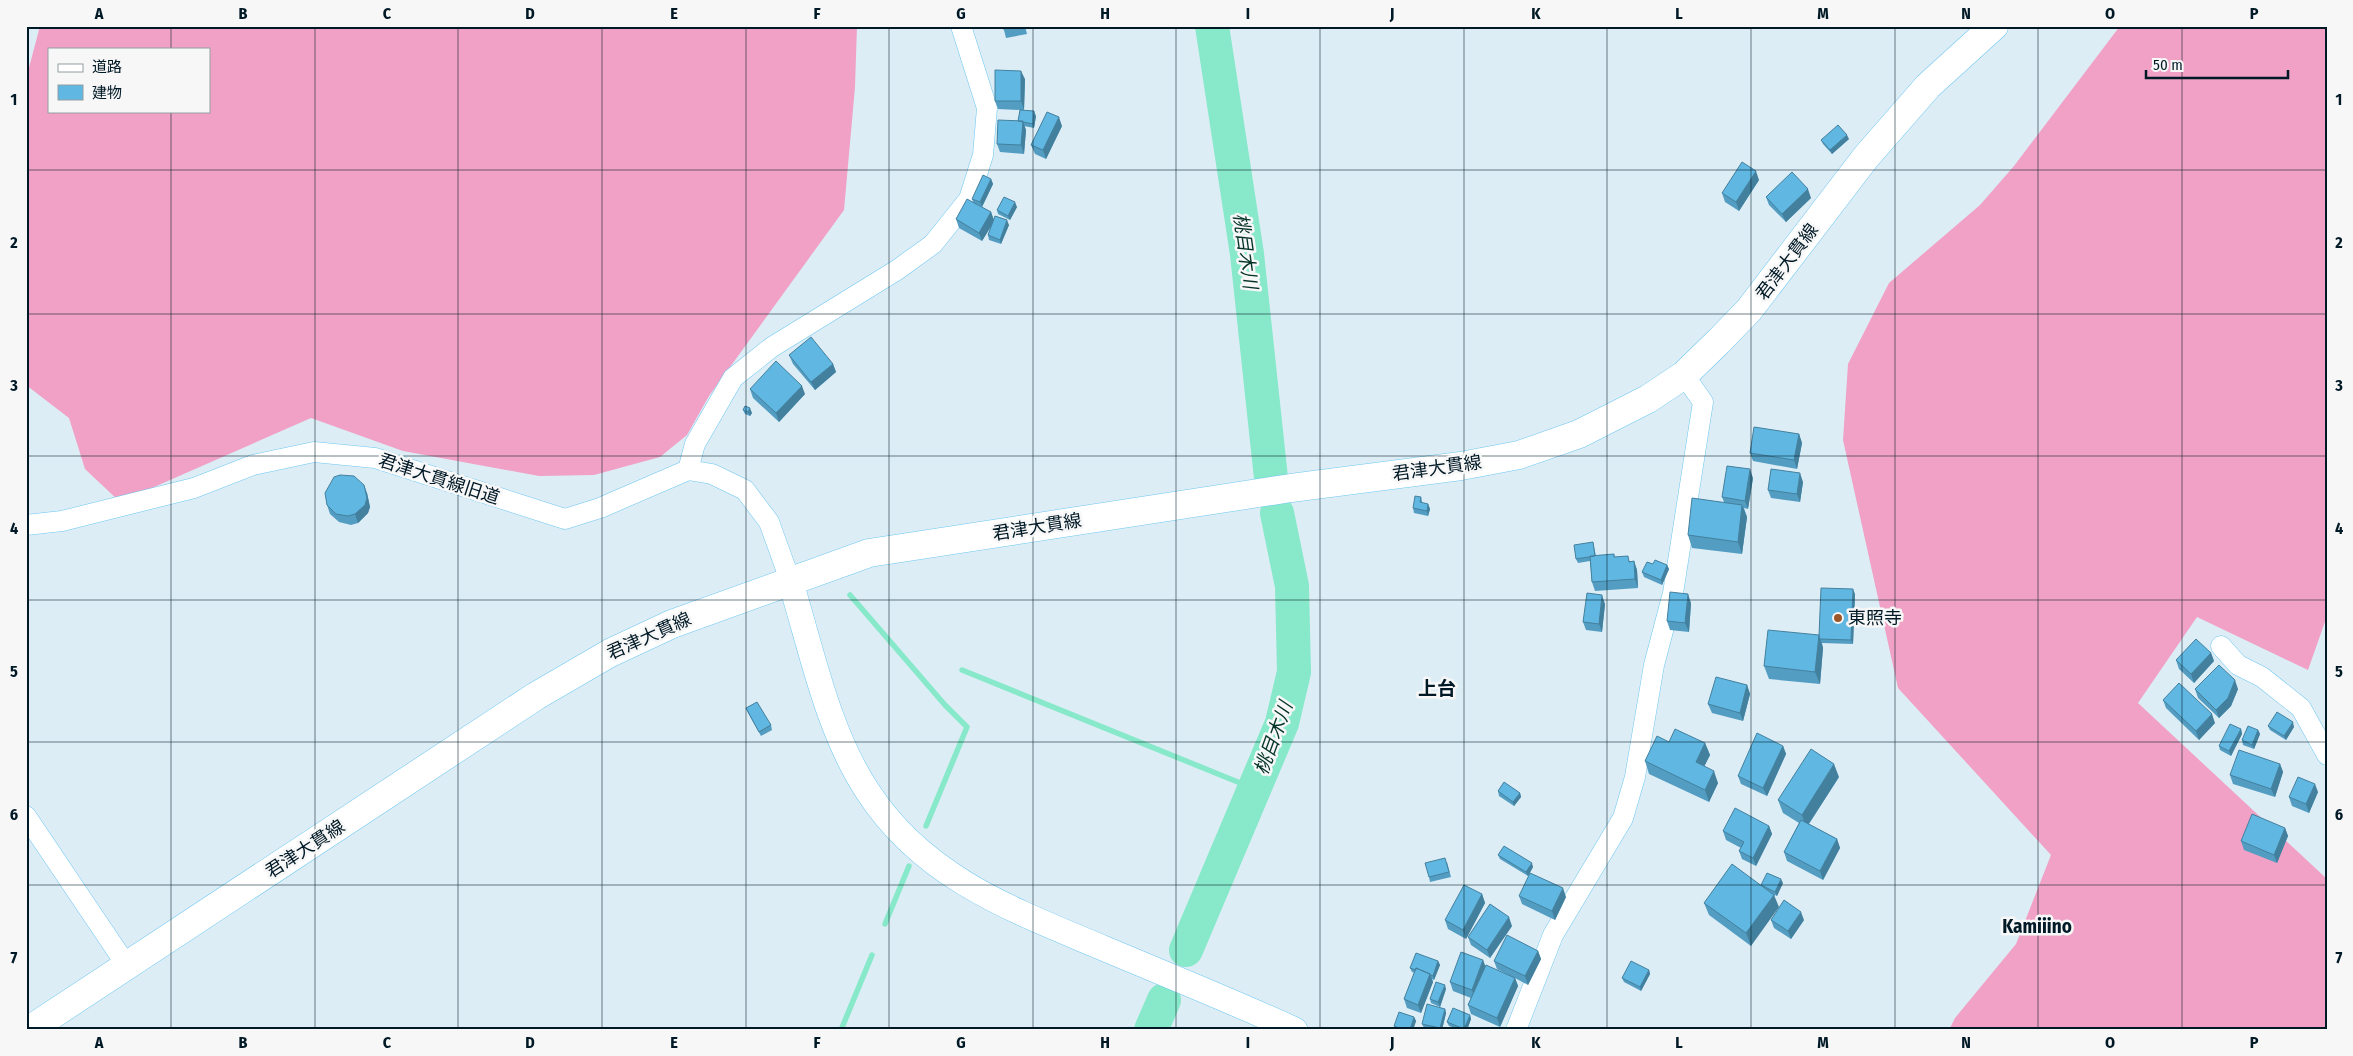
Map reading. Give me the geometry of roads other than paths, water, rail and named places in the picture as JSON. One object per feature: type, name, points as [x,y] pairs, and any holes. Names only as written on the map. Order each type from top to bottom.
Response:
[{"type":"main road","name":"君津大貫線","points":[[29,1030],[536,696],[610,653],[672,624],[869,553],[1291,488],[1461,466],[1519,455],[1579,434],[1648,399],[1684,375],[1749,310],[1866,157],[1928,86],[1994,26]]},
{"type":"street","points":[[961,26],[987,108],[983,155],[969,199],[933,244],[898,270],[772,346],[733,378],[695,444],[688,470],[712,474],[745,490],[769,522],[790,580],[835,731],[867,791],[889,822],[928,859],[969,888],[1020,913],[1295,1030]]},
{"type":"street","points":[[1516,1030],[1553,935],[1623,818],[1635,777],[1654,665],[1673,593],[1703,402],[1684,375]]},
{"type":"street","name":"君津大貫線旧道","points":[[26,525],[62,521],[194,488],[253,465],[314,452],[375,458],[565,519],[600,508],[688,470]]},
{"type":"street","points":[[2221,646],[2238,664],[2262,677],[2301,708],[2327,755]]},
{"type":"street","points":[[26,816],[127,966]]},
{"type":"waterway","name":"桃目木川","points":[[1212,26],[1247,254],[1271,478]]},
{"type":"waterway","name":"桃目木川","points":[[1186,950],[1282,723],[1294,672],[1292,586],[1277,513]]},
{"type":"waterway","points":[[850,595],[945,705],[967,727],[926,826]]},
{"type":"waterway","points":[[962,670],[1255,789]]},
{"type":"waterway","points":[[885,924],[909,866]]},
{"type":"waterway","points":[[841,1030],[872,955]]},
{"type":"waterway","name":"桃目木川","points":[[1151,1030],[1164,1000]]},
{"type":"place","name":"東照寺","points":[[1838,618]]},
{"type":"district","name":"上台","points":[[1437,688]]},
{"type":"district","name":"Kamiiino","points":[[2037,926]]}]
